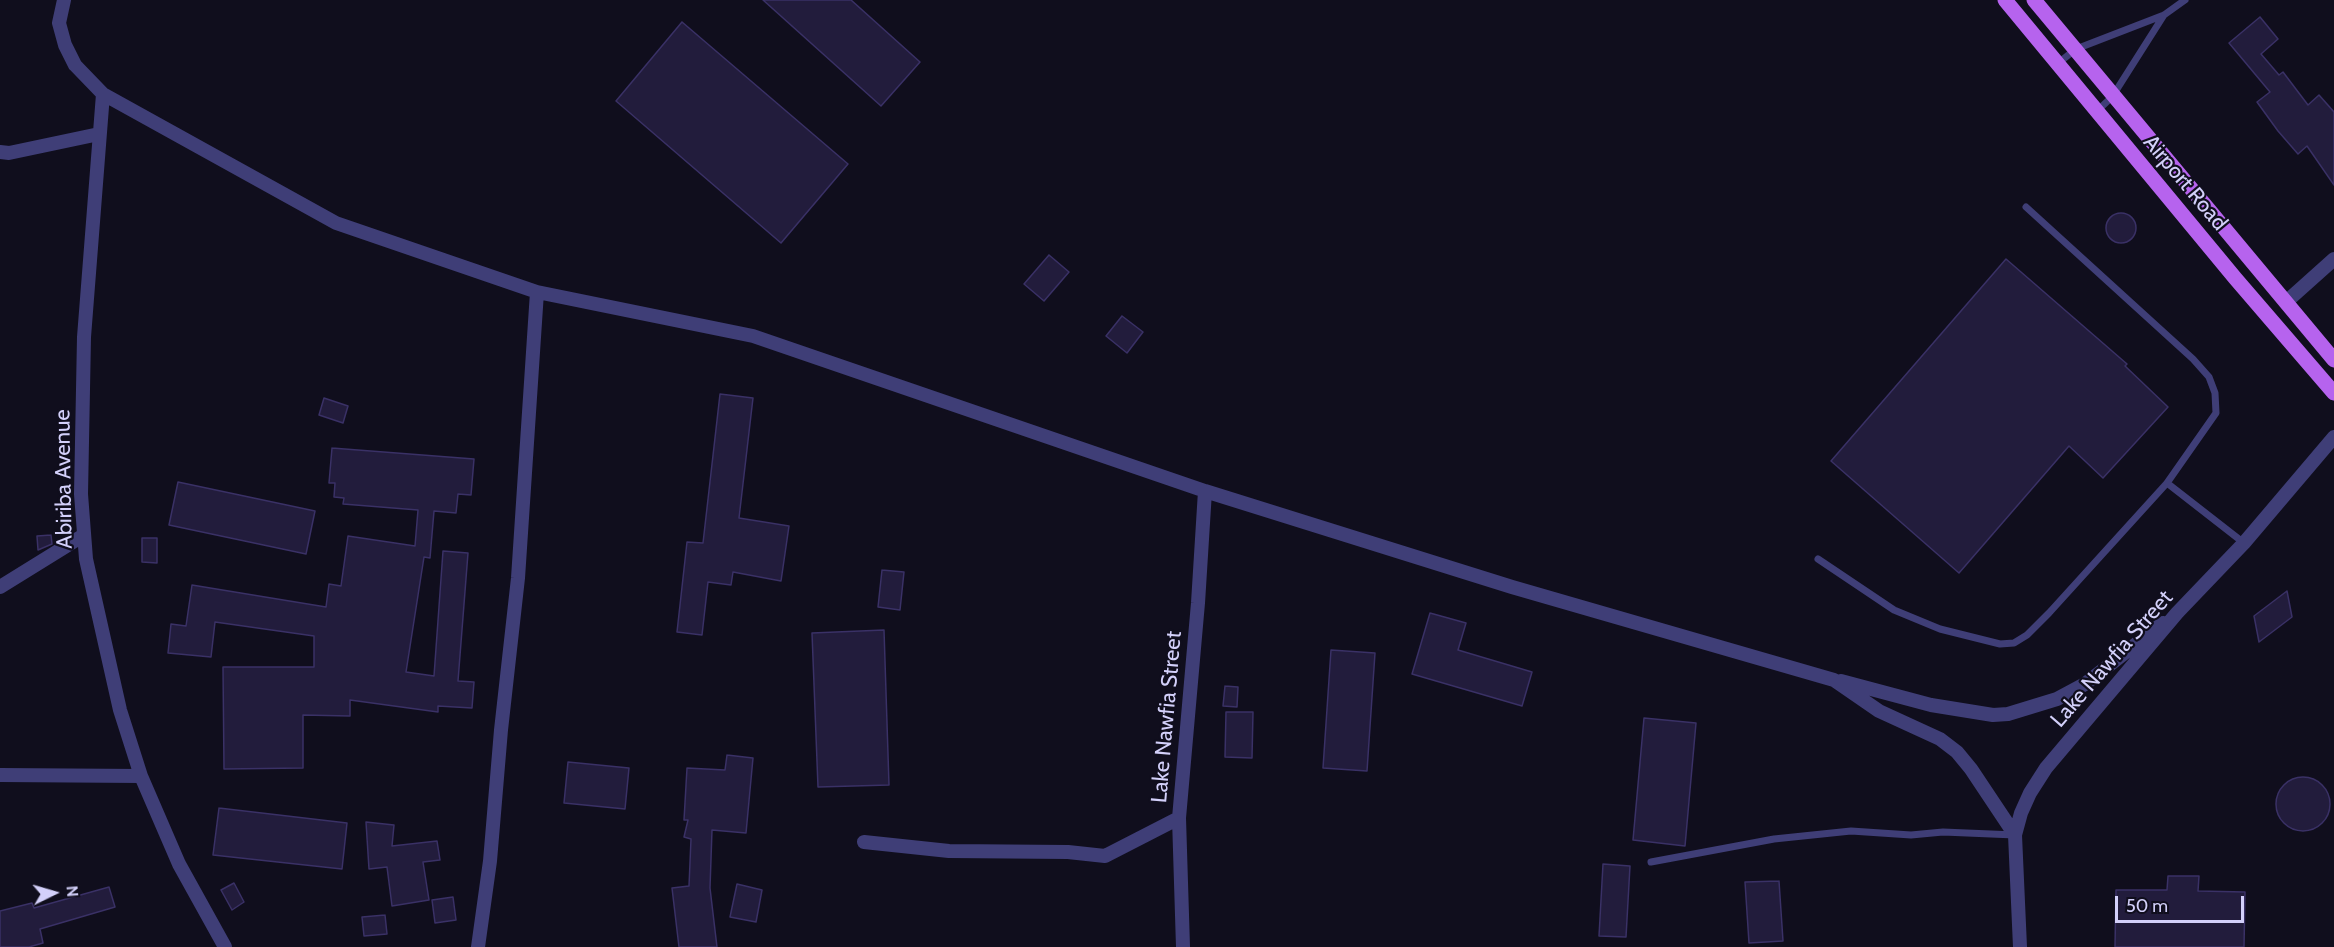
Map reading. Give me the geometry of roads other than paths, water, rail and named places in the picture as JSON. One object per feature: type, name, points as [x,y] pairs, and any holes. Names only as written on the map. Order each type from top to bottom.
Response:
[{"type":"main road","name":"Airport Road","points":[[2005,0],[2334,393]]},
{"type":"main road","name":"Airport Road","points":[[2034,0],[2076,49],[2112,97],[2334,360]]},
{"type":"street","points":[[64,0],[59,23],[65,45],[75,65],[104,94],[336,223],[537,292],[753,336],[1205,491],[1523,590],[1834,680],[1931,705],[1993,715],[2008,714],[2056,699],[2085,684],[2148,633],[2177,613]]},
{"type":"street","name":"Abiriba Avenue","points":[[104,94],[84,337],[81,494],[86,559],[120,710],[141,776],[178,864],[225,947]]},
{"type":"street","points":[[0,152],[9,153],[99,134]]},
{"type":"street","points":[[2286,302],[2334,259]]},
{"type":"street","points":[[478,947],[490,861],[501,730],[518,578],[537,292]]},
{"type":"street","name":"Lake Nawfia Street","points":[[2020,947],[2015,835],[2021,813],[2046,768],[2177,613],[2244,543],[2334,437]]},
{"type":"street","name":"Lake Nawfia Street","points":[[1183,947],[1179,818],[1197,615],[1205,491]]},
{"type":"street","points":[[0,587],[84,535]]},
{"type":"street","points":[[1834,680],[1879,711],[1940,739],[1957,752],[2015,835]]},
{"type":"street","points":[[0,775],[141,776]]},
{"type":"street","points":[[864,842],[949,851],[1068,852],[1105,855],[1179,818]]},
{"type":"lane","points":[[2057,64],[2076,49],[2163,15],[2185,0]]},
{"type":"lane","points":[[2096,111],[2112,97],[2163,15]]},
{"type":"lane","points":[[1818,559],[1894,610],[1950,632],[2000,644],[2014,643],[2027,635],[2049,613],[2167,483],[2216,413],[2216,393],[2210,377],[2170,336],[2026,207]]},
{"type":"lane","points":[[2167,483],[2244,543]]},
{"type":"lane","points":[[1651,862],[1774,839],[1851,831],[1911,835],[1943,832],[2015,835]]}]
